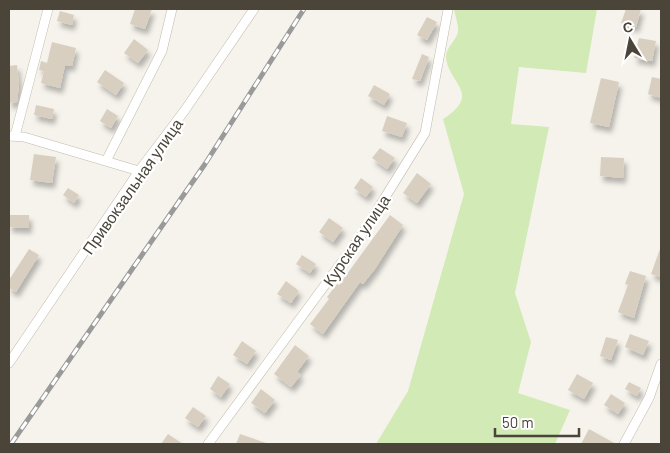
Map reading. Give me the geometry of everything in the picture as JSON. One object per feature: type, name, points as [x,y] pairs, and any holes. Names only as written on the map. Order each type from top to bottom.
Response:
[{"type":"street","points":[[48,9],[12,136],[139,171]]},
{"type":"street","points":[[106,161],[162,51],[172,9]]},
{"type":"street","name":"Привокзальная улица","points":[[9,363],[139,171],[185,110],[254,9]]},
{"type":"street","name":"Курская улица","points":[[208,444],[361,236],[425,133],[448,10]]},
{"type":"street","points":[[624,444],[649,398],[661,364]]},
{"type":"green space","points":[[454,9],[597,9],[586,73],[519,67],[511,124],[549,127],[515,293],[531,342],[518,393],[570,410],[555,444],[376,444],[408,391],[464,194],[443,119],[455,110],[461,102],[462,95],[448,66],[446,57],[446,53],[458,32]]},
{"type":"building","points":[[135,9],[152,9],[145,29],[130,24]]},
{"type":"building","points":[[626,9],[641,9],[636,27],[621,23]]},
{"type":"building","points":[[60,11],[74,15],[72,25],[57,21]]},
{"type":"building","points":[[427,17],[437,22],[427,40],[417,35]]},
{"type":"building","points":[[639,38],[656,41],[652,61],[634,58]]},
{"type":"building","points":[[134,39],[148,50],[138,63],[124,53]]},
{"type":"building","points":[[52,42],[76,48],[72,66],[65,65],[60,88],[41,83],[44,71],[39,70],[41,61],[47,63]]},
{"type":"building","points":[[422,54],[429,57],[420,81],[412,79]]},
{"type":"building","points":[[17,65],[19,85],[17,102],[9,103],[9,66]]},
{"type":"building","points":[[105,70],[124,83],[116,95],[97,82]]},
{"type":"building","points":[[652,77],[661,79],[661,98],[648,94]]},
{"type":"building","points":[[601,78],[619,82],[609,127],[590,123]]},
{"type":"building","points":[[374,85],[390,94],[384,105],[368,96]]},
{"type":"building","points":[[36,105],[54,109],[52,119],[34,115]]},
{"type":"building","points":[[107,109],[118,116],[111,128],[100,121]]},
{"type":"building","points":[[387,116],[407,123],[402,137],[382,131]]},
{"type":"building","points":[[380,148],[395,158],[387,169],[372,158]]},
{"type":"building","points":[[34,154],[56,157],[52,183],[30,180]]},
{"type":"building","points":[[601,157],[624,158],[623,178],[600,176]]},
{"type":"building","points":[[417,173],[431,184],[417,203],[403,193]]},
{"type":"building","points":[[361,178],[373,187],[366,197],[354,188]]},
{"type":"building","points":[[68,188],[79,195],[74,203],[63,195]]},
{"type":"building","points":[[9,215],[29,215],[29,228],[9,227]]},
{"type":"building","points":[[390,215],[403,225],[375,269],[363,284],[360,282],[323,334],[310,324],[329,299],[327,297],[337,284],[339,285]]},
{"type":"building","points":[[329,218],[343,228],[333,242],[319,232]]},
{"type":"building","points":[[29,249],[39,255],[16,292],[9,288],[9,280]]},
{"type":"building","points":[[661,249],[661,277],[651,274]]},
{"type":"building","points":[[302,255],[316,264],[310,273],[296,264]]},
{"type":"building","points":[[630,271],[646,276],[634,318],[618,312],[628,285],[625,284]]},
{"type":"building","points":[[286,281],[299,291],[291,303],[277,294]]},
{"type":"building","points":[[630,334],[649,341],[643,355],[625,347]]},
{"type":"building","points":[[606,337],[618,340],[611,360],[600,356]]},
{"type":"building","points":[[242,341],[256,351],[247,364],[233,355]]},
{"type":"building","points":[[295,345],[309,356],[297,372],[301,375],[291,387],[274,374]]},
{"type":"building","points":[[577,374],[593,383],[584,399],[568,390]]},
{"type":"building","points":[[218,376],[230,384],[221,397],[210,389]]},
{"type":"building","points":[[629,382],[641,388],[637,396],[625,389]]},
{"type":"building","points":[[261,389],[275,400],[265,413],[251,403]]},
{"type":"building","points":[[611,394],[625,403],[618,414],[604,405]]},
{"type":"building","points":[[193,407],[206,416],[198,427],[185,418]]},
{"type":"building","points":[[589,429],[616,444],[581,444]]},
{"type":"building","points":[[168,434],[183,444],[161,444]]},
{"type":"building","points":[[240,434],[266,443],[266,444],[236,444]]},
{"type":"railway","points":[[11,444],[205,164],[304,9]]}]
